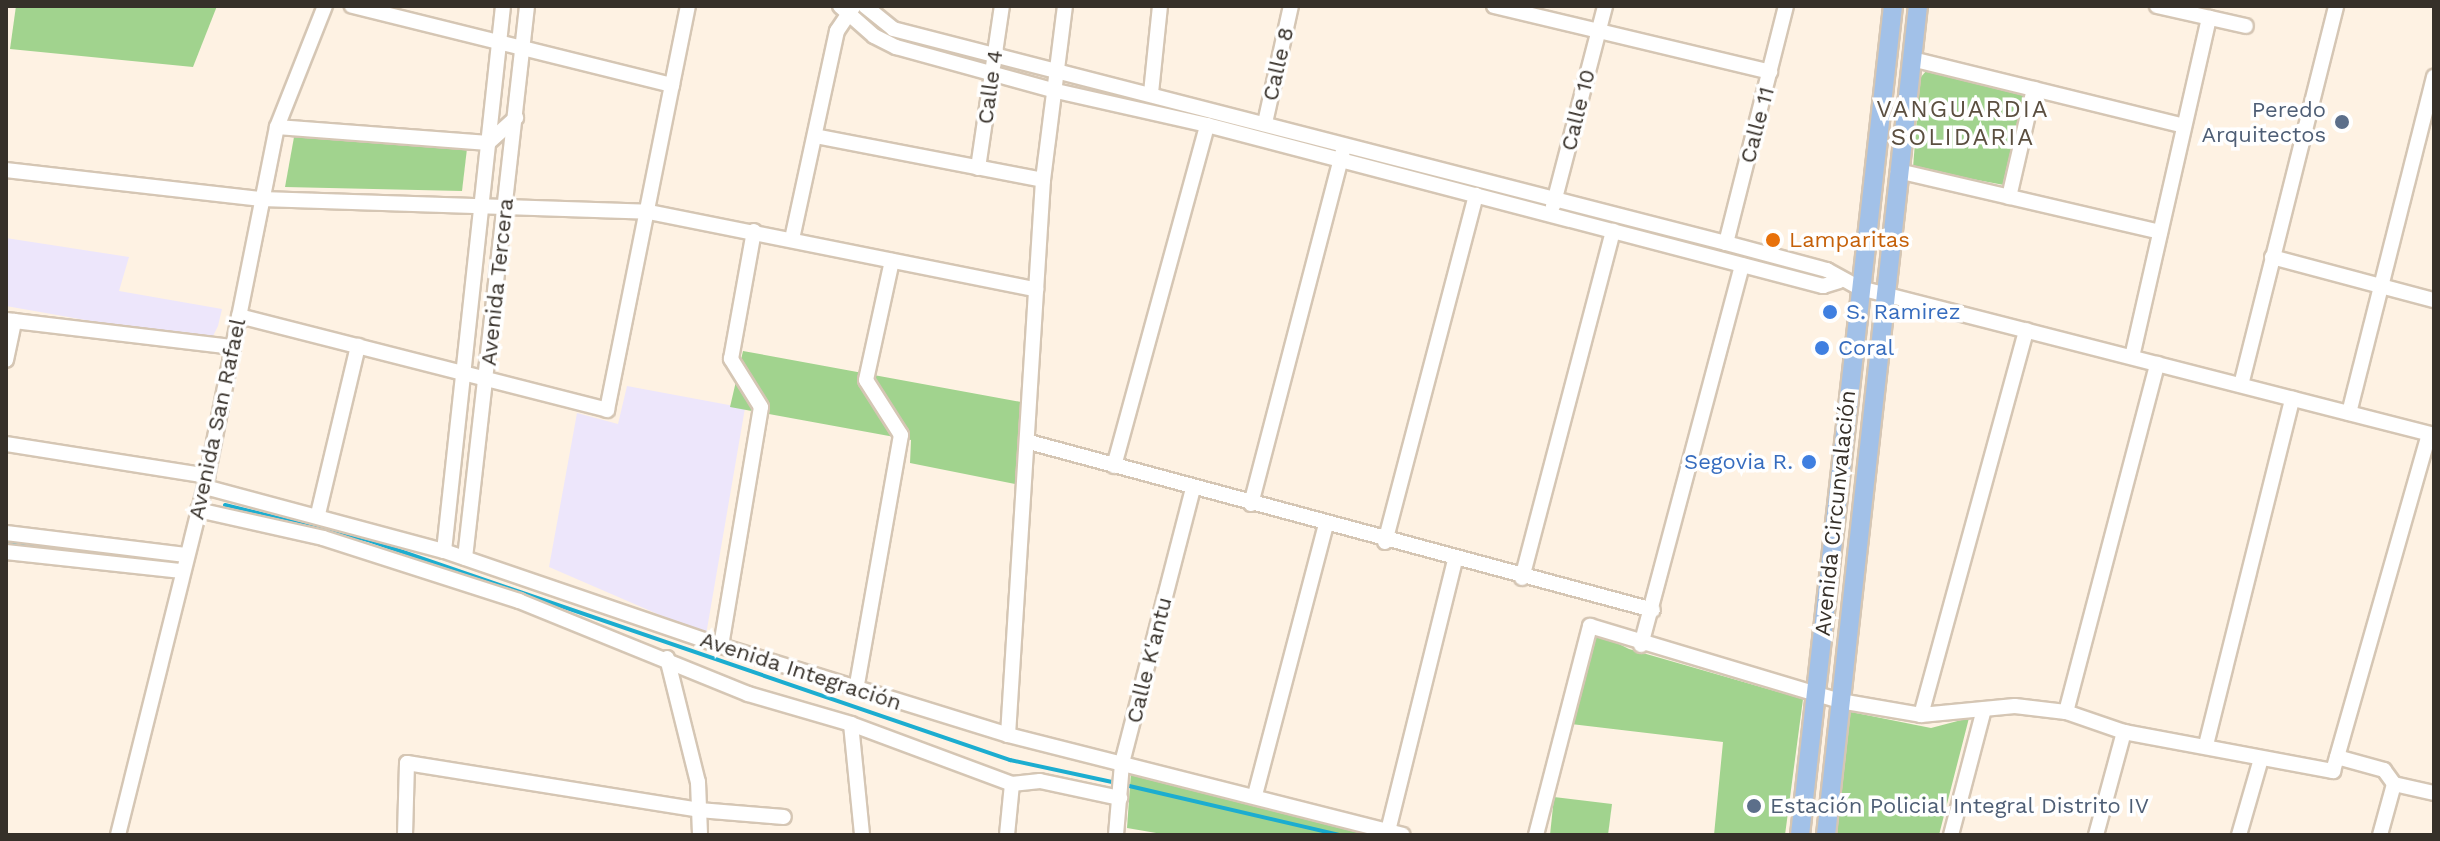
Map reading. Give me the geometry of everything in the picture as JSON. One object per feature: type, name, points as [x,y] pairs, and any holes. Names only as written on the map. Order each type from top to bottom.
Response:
[{"type":"main road","name":"Avenida Circunvalación","points":[[1800,835],[1893,6]]},
{"type":"main road","name":"Avenida Circunvalación","points":[[1826,835],[1883,292],[1918,6]]},
{"type":"street","name":"Avenida San Rafael","points":[[118,835],[206,481],[277,127],[325,6]]},
{"type":"street","points":[[352,6],[499,42],[522,51],[672,85]]},
{"type":"street","name":"Avenida Tercera","points":[[444,551],[503,6]]},
{"type":"street","name":"Avenida Tercera","points":[[465,558],[527,6]]},
{"type":"street","points":[[239,316],[607,410],[688,6]]},
{"type":"street","points":[[865,6],[893,29],[1346,144],[1553,207],[1613,231],[1823,286],[1839,281]]},
{"type":"street","name":"Calle 4","points":[[978,168],[1002,6]]},
{"type":"street","points":[[1008,735],[1029,442],[1043,180],[1065,6]]},
{"type":"street","points":[[1151,93],[1160,6]]},
{"type":"street","name":"Calle 8","points":[[1265,123],[1291,6]]},
{"type":"street","points":[[1494,6],[1770,72]]},
{"type":"street","name":"Calle 10","points":[[1553,207],[1605,6]]},
{"type":"street","name":"Calle 11","points":[[1726,243],[1786,6]]},
{"type":"street","points":[[2157,6],[2246,26]]},
{"type":"street","points":[[2241,385],[2336,6]]},
{"type":"street","points":[[792,239],[837,31],[847,9],[896,47],[1052,90],[1207,125],[1476,195],[1553,207],[1726,243],[1827,270],[1839,281],[1860,288],[2432,434],[2333,771],[2124,732],[2066,712],[2015,706],[1921,715],[1840,701],[1641,645],[1590,626],[1536,835]]},
{"type":"street","points":[[2132,357],[2209,18]]},
{"type":"street","points":[[1912,59],[2184,126]]},
{"type":"street","points":[[2349,413],[2434,77]]},
{"type":"street","points":[[2009,197],[2034,89]]},
{"type":"street","points":[[277,127],[488,143],[516,118]]},
{"type":"street","points":[[1114,466],[1207,125]]},
{"type":"street","points":[[815,136],[1043,180]]},
{"type":"street","points":[[1251,504],[1346,144]]},
{"type":"street","points":[[6,170],[261,199],[649,212],[1036,289]]},
{"type":"street","points":[[1898,171],[2160,232]]},
{"type":"street","points":[[1385,542],[1476,195]]},
{"type":"street","points":[[721,646],[761,407],[731,359],[754,231]]},
{"type":"street","points":[[1522,578],[1613,231]]},
{"type":"street","points":[[2272,257],[2434,300]]},
{"type":"street","points":[[856,690],[901,435],[866,380],[892,261]]},
{"type":"street","points":[[1641,645],[1653,610],[1742,265]]},
{"type":"street","points":[[6,360],[10,320],[231,347]]},
{"type":"street","points":[[1921,715],[2026,330]]},
{"type":"street","points":[[318,514],[358,346]]},
{"type":"street","points":[[2066,712],[2157,364]]},
{"type":"street","points":[[2206,745],[2292,399]]},
{"type":"street","points":[[1029,442],[1385,542],[1653,610]]},
{"type":"street","name":"Avenida Integración","points":[[6,444],[206,481],[444,551],[721,646],[1008,735],[1121,782]]},
{"type":"street","name":"Calle K'antu","points":[[1116,835],[1121,782],[1193,488]]},
{"type":"street","name":"Avenida Integración","points":[[198,510],[323,538],[519,601],[667,658],[748,694],[851,724],[1012,784],[1040,781],[1121,782],[1255,795],[1403,835]]},
{"type":"street","points":[[1255,795],[1326,525]]},
{"type":"street","points":[[6,533],[186,555]]},
{"type":"street","points":[[6,552],[182,571]]},
{"type":"street","points":[[1387,833],[1455,560]]},
{"type":"street","points":[[667,658],[698,782],[700,835]]},
{"type":"street","points":[[1951,835],[1984,709]]},
{"type":"street","points":[[851,724],[862,835]]},
{"type":"street","points":[[2096,835],[2124,732]]},
{"type":"street","points":[[2337,757],[2384,770],[2394,784],[2434,793]]},
{"type":"street","points":[[2239,835],[2261,759]]},
{"type":"street","points":[[405,835],[407,763],[699,810],[784,817]]},
{"type":"street","points":[[1007,835],[1012,784]]},
{"type":"street","points":[[2380,835],[2394,784]]},
{"type":"shaded area","points":[[6,238],[129,257],[119,291],[222,309],[218,326],[210,342],[6,306]]},
{"type":"shaded area","points":[[627,386],[745,408],[706,635],[549,567],[577,413],[618,424]]},
{"type":"green space","points":[[16,6],[217,6],[193,67],[10,49]]},
{"type":"green space","points":[[1927,70],[2025,95],[2004,185],[1913,168],[1920,78]]},
{"type":"green space","points":[[296,126],[468,140],[462,191],[285,187]]},
{"type":"green space","points":[[743,351],[1021,402],[1015,484],[910,463],[911,440],[730,407]]},
{"type":"green space","points":[[1589,629],[1629,649],[1803,699],[1785,835],[1714,835],[1723,742],[1571,724]]},
{"type":"green space","points":[[1846,711],[1931,728],[1969,718],[1939,835],[1830,835]]},
{"type":"green space","points":[[1131,772],[1378,835],[1168,835],[1127,828]]},
{"type":"green space","points":[[1554,797],[1612,804],[1608,835],[1550,835]]},
{"type":"waterway","points":[[225,505],[368,540],[1010,760],[1116,783]]},
{"type":"waterway","points":[[6,542],[167,560]]},
{"type":"waterway","points":[[1125,785],[1340,835]]},
{"type":"place","name":"Peredo Arquitectos","points":[[2342,122]]},
{"type":"place","name":"Lamparitas","points":[[1773,240]]},
{"type":"place","name":"S. Ramirez","points":[[1830,312]]},
{"type":"place","name":"Coral","points":[[1822,348]]},
{"type":"place","name":"Segovia R.","points":[[1809,462]]},
{"type":"place","name":"Estación Policial Integral Distrito IV","points":[[1754,806]]},
{"type":"district","name":"VANGUARDIA SOLIDARIA","points":[[1963,124]]}]
